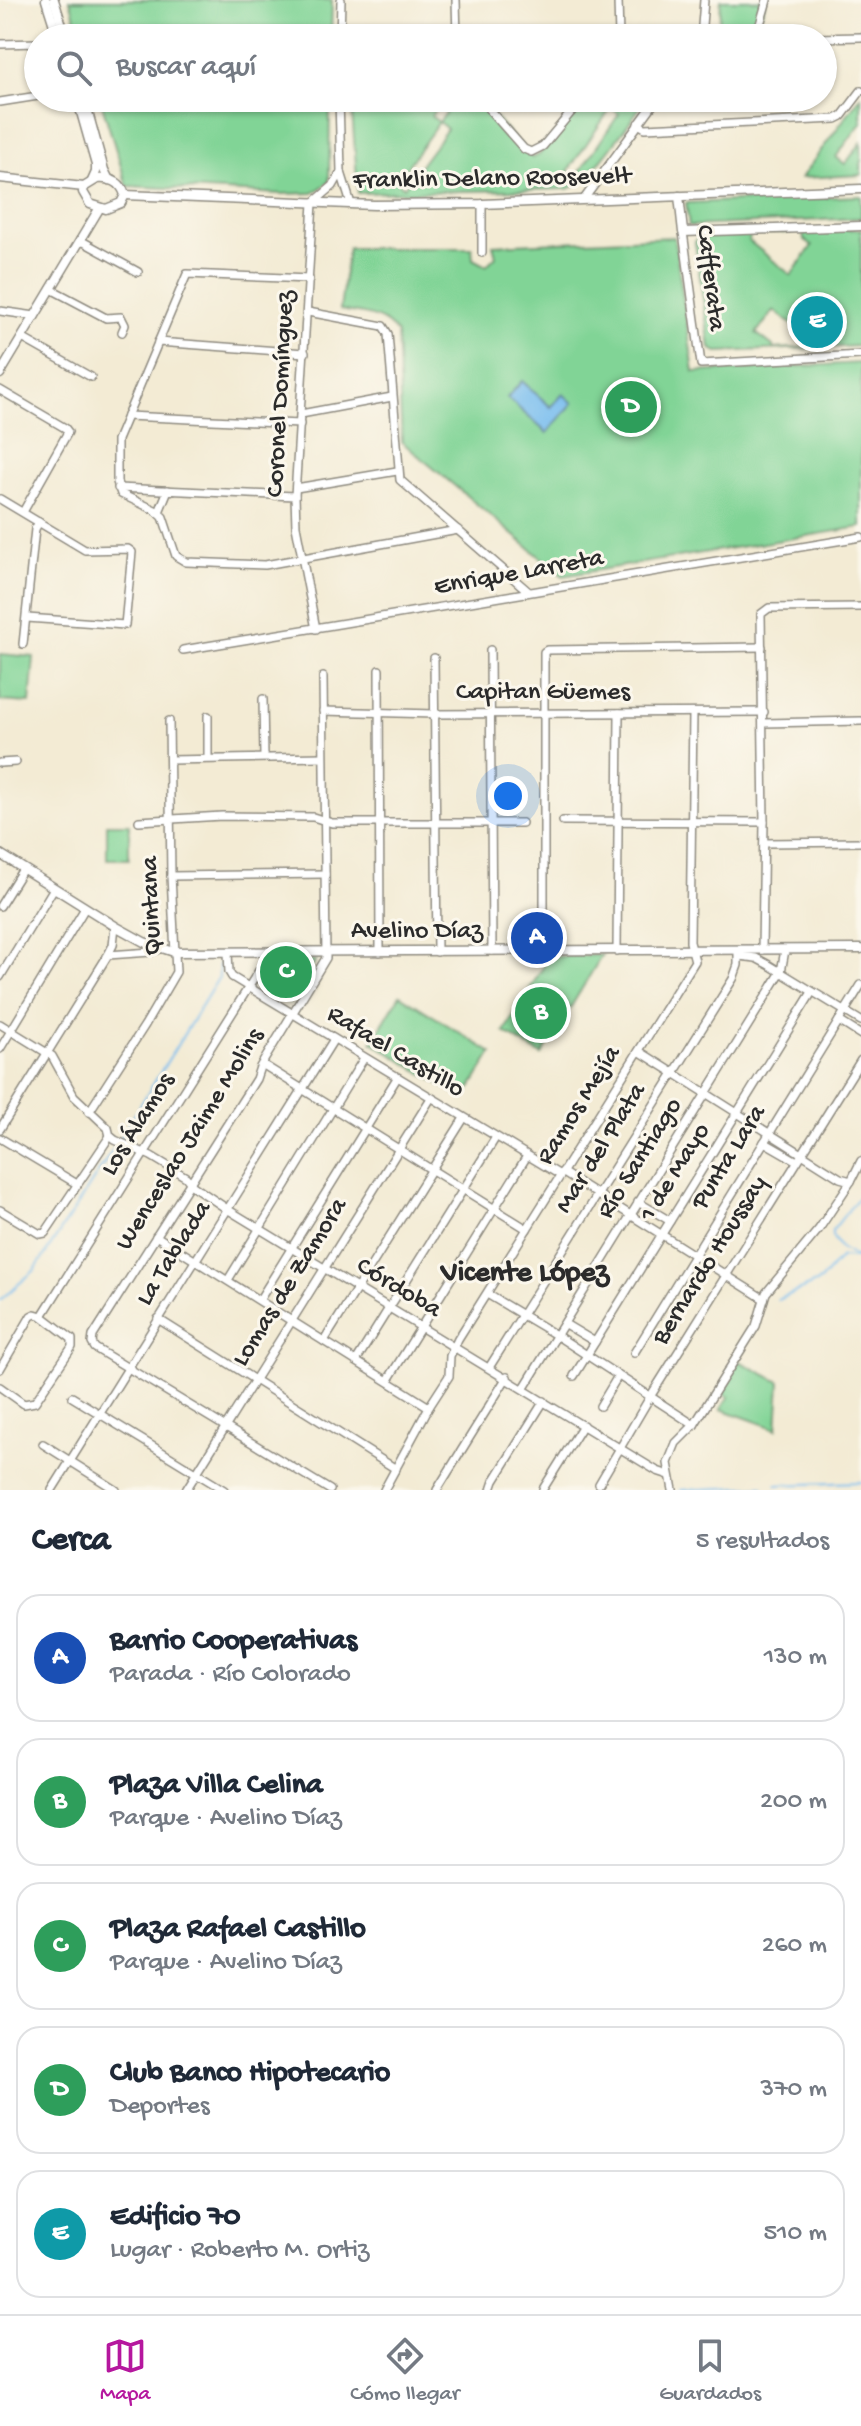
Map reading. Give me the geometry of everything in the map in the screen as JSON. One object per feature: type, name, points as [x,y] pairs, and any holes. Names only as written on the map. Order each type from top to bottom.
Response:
[{"type":"street","points":[[46,0],[54,24]]},
{"type":"street","points":[[54,0],[62,24]]},
{"type":"street","points":[[340,24],[341,0]]},
{"type":"street","points":[[456,0],[457,24]]},
{"type":"street","points":[[618,0],[619,24]]},
{"type":"street","points":[[702,24],[704,0]]},
{"type":"street","points":[[760,24],[767,0]]},
{"type":"street","points":[[837,38],[861,37]]},
{"type":"street","points":[[0,44],[24,43]]},
{"type":"street","points":[[638,124],[645,128],[836,119],[842,116],[861,91]]},
{"type":"street","points":[[0,102],[24,98]]},
{"type":"street","points":[[0,178],[88,184],[109,180],[120,184],[125,195],[121,203],[99,209],[87,201],[83,192],[88,184],[96,172],[96,165],[81,112]]},
{"type":"street","points":[[88,112],[109,180]]},
{"type":"street","points":[[339,112],[341,172],[351,204]]},
{"type":"street","points":[[492,112],[528,152],[535,152],[543,146],[571,112]]},
{"type":"street","points":[[584,199],[647,112]]},
{"type":"street","points":[[313,203],[333,186],[341,172]]},
{"type":"street","name":"Franklin Delano Roosevelt","points":[[125,195],[351,204],[482,204],[861,189]]},
{"type":"street","name":"Cafferata","points":[[679,196],[701,364],[861,355]]},
{"type":"street","name":"Coronel Domínguez","points":[[313,203],[295,492],[302,559],[316,629]]},
{"type":"street","points":[[482,204],[482,253]]},
{"type":"street","points":[[0,374],[99,209]]},
{"type":"street","points":[[683,232],[861,226]]},
{"type":"street","points":[[80,240],[138,272]]},
{"type":"street","points":[[309,279],[187,274],[115,449],[118,488],[126,498],[159,512],[165,520],[176,556],[186,562],[265,565],[458,530]]},
{"type":"street","points":[[51,289],[106,318],[121,317],[125,325],[122,332]]},
{"type":"street","points":[[0,311],[35,316]]},
{"type":"street","points":[[308,312],[383,326],[388,334],[397,471],[404,485],[529,592]]},
{"type":"street","points":[[22,338],[91,377]]},
{"type":"street","points":[[158,342],[305,353]]},
{"type":"street","points":[[0,390],[68,432],[23,512]]},
{"type":"street","points":[[301,414],[392,397]]},
{"type":"street","points":[[127,416],[300,424]]},
{"type":"street","points":[[118,488],[295,492],[397,471]]},
{"type":"street","points":[[159,512],[168,490]]},
{"type":"street","points":[[0,499],[85,550],[128,549],[132,552],[127,623],[27,618]]},
{"type":"street","points":[[23,644],[35,529],[39,522]]},
{"type":"street","name":"Enrique Larreta","points":[[183,650],[861,537]]},
{"type":"street","points":[[762,950],[764,712],[761,614],[764,609],[861,607]]},
{"type":"street","points":[[544,951],[543,655],[547,650],[762,647]]},
{"type":"street","points":[[490,650],[492,951]]},
{"type":"street","points":[[434,658],[437,952]]},
{"type":"street","points":[[379,670],[380,952]]},
{"type":"street","points":[[323,677],[327,953]]},
{"type":"street","points":[[263,699],[264,757]]},
{"type":"street","name":"Capitan Güemes","points":[[323,711],[434,714],[764,712]]},
{"type":"street","points":[[617,951],[619,713]]},
{"type":"street","name":"Ramos Mejía","points":[[384,1490],[449,1376],[454,1345],[695,961],[690,942],[693,713]]},
{"type":"street","points":[[208,716],[208,758]]},
{"type":"street","name":"Quintana","points":[[89,1112],[176,972],[169,721]]},
{"type":"street","points":[[764,723],[861,721]]},
{"type":"street","points":[[170,760],[323,757]]},
{"type":"street","points":[[0,763],[16,762]]},
{"type":"street","points":[[139,821],[298,816],[332,823],[522,823]]},
{"type":"street","points":[[563,821],[764,822]]},
{"type":"street","points":[[764,843],[861,842]]},
{"type":"street","name":"Avelino Díaz","points":[[0,854],[115,926],[160,949],[174,952],[692,950],[739,953],[861,949]]},
{"type":"street","points":[[0,906],[23,869]]},
{"type":"street","points":[[171,876],[325,874]]},
{"type":"street","points":[[0,977],[54,888]]},
{"type":"street","points":[[0,1049],[85,908]]},
{"type":"street","points":[[0,1129],[108,955],[115,937],[115,926]]},
{"type":"street","points":[[108,955],[160,949]]},
{"type":"street","name":"Río Santiago","points":[[524,1388],[781,972],[785,950]]},
{"type":"street","name":"Rafael Castillo","points":[[228,953],[230,974],[248,988],[527,1156],[598,1194],[764,1299]]},
{"type":"street","name":"Los Álamos","points":[[42,1316],[146,1154],[267,953]]},
{"type":"street","name":"Wenceslao Jaime Molins","points":[[128,1368],[95,1348],[93,1336],[256,1079],[327,953]]},
{"type":"street","points":[[739,953],[756,958],[861,1021]]},
{"type":"street","name":"Mar del Plata","points":[[490,1366],[733,979],[739,953]]},
{"type":"street","name":"Punta Lara","points":[[634,1353],[861,985]]},
{"type":"street","name":"1 de Mayo","points":[[574,1376],[812,992]]},
{"type":"street","points":[[839,1021],[861,1035]]},
{"type":"street","points":[[0,1024],[55,1060],[74,1096],[108,1128],[115,1140],[77,1184],[48,1230],[40,1234],[0,1210]]},
{"type":"street","name":"La Tablada","points":[[52,1490],[334,1039]]},
{"type":"street","points":[[639,1051],[840,1178],[851,1181]]},
{"type":"street","points":[[228,1280],[364,1058]]},
{"type":"street","name":"Bernardo Houssay","points":[[599,1484],[861,1060]]},
{"type":"street","points":[[262,1064],[527,1229]]},
{"type":"street","points":[[256,1079],[266,1077],[272,1070]]},
{"type":"street","points":[[260,1299],[397,1078]]},
{"type":"street","name":"Lomas de Zamora","points":[[186,1490],[431,1098]]},
{"type":"street","points":[[324,1341],[355,1287],[464,1118]]},
{"type":"street","points":[[356,1361],[496,1137]]},
{"type":"street","points":[[0,1138],[77,1184]]},
{"type":"street","name":"Córdoba","points":[[115,1140],[146,1154],[227,1209],[388,1309],[490,1366],[657,1471],[669,1475]]},
{"type":"street","points":[[764,1142],[797,1161]]},
{"type":"street","points":[[388,1380],[527,1156]]},
{"type":"street","points":[[673,1490],[668,1463],[676,1443],[694,1425],[756,1326],[764,1299],[819,1229],[861,1161]]},
{"type":"street","points":[[638,1202],[670,1221]]},
{"type":"street","points":[[156,1236],[429,1407]]},
{"type":"street","points":[[487,1294],[694,1425]]},
{"type":"street","points":[[0,1369],[31,1316],[42,1316],[70,1335],[72,1347],[35,1402],[24,1404],[0,1387]]},
{"type":"street","points":[[158,1319],[396,1469]]},
{"type":"street","points":[[565,1324],[595,1342]]},
{"type":"street","points":[[128,1368],[330,1490]]},
{"type":"street","points":[[600,1406],[618,1376]]},
{"type":"street","points":[[437,1490],[507,1377]]},
{"type":"street","points":[[72,1397],[224,1490]]},
{"type":"street","points":[[491,1490],[544,1401]]},
{"type":"street","points":[[543,1489],[583,1425]]},
{"type":"street","points":[[43,1444],[116,1490]]},
{"type":"green space","points":[[70,0],[332,0],[331,24],[77,24]]},
{"type":"green space","points":[[721,0],[766,0],[758,24],[719,24]]},
{"type":"green space","points":[[861,96],[861,123],[836,157],[845,164],[861,143],[861,175],[801,178]]},
{"type":"green space","points":[[104,112],[330,112],[329,182],[313,193],[127,186]]},
{"type":"green space","points":[[352,112],[434,112],[431,116],[439,122],[446,112],[490,112],[532,158],[539,155],[576,112],[608,112],[568,171],[576,177],[619,114],[616,112],[637,112],[599,162],[568,189],[358,193]],"holes":[[[439,122],[447,129],[404,187],[397,181]]]},
{"type":"green space","points":[[861,196],[861,218],[689,226],[686,203]]},
{"type":"green space","points":[[861,229],[861,346],[717,352],[710,348],[695,242],[700,235]],"holes":[[[803,232],[804,240],[812,246],[791,275],[749,241],[750,234]],[[774,311],[813,340],[814,347],[773,349],[756,333]]]},
{"type":"green space","points":[[674,237],[694,372],[861,363],[861,527],[563,576],[402,442],[397,334],[379,319],[340,310],[348,248],[472,248],[473,259],[486,266],[496,256],[493,245]]},
{"type":"green space","points":[[0,654],[34,657],[30,703],[0,701]]},
{"type":"green space","points":[[107,824],[129,824],[129,859],[107,859]]},
{"type":"green space","points":[[602,955],[542,1055],[504,1032],[549,957]]},
{"type":"green space","points":[[271,961],[316,961],[290,1003],[256,983]]},
{"type":"green space","points":[[400,995],[492,1053],[464,1099],[372,1042]]},
{"type":"green space","points":[[739,1361],[780,1382],[777,1429],[721,1409],[729,1397],[720,1392]]},
{"type":"water","points":[[522,381],[551,407],[563,394],[573,403],[547,433],[507,398]]},
{"type":"waterway","points":[[119,1140],[219,977],[219,963]]},
{"type":"waterway","points":[[0,1300],[35,1270],[116,1145]]},
{"type":"waterway","points":[[861,1194],[832,1231],[840,1248],[861,1260]]},
{"type":"waterway","points":[[777,1300],[820,1281],[841,1257],[858,1258]]},
{"type":"waterway","points":[[776,1485],[861,1482]]},
{"type":"waterway","points":[[681,1490],[764,1486]]},
{"type":"place","name":"Edificio 70","points":[[817,322]]},
{"type":"place","name":"Club Banco Hipotecario","points":[[631,407]]},
{"type":"place","name":"Barrio Cooperativas","points":[[537,938]]},
{"type":"place","name":"Plaza Rafael Castillo","points":[[286,972]]},
{"type":"place","name":"Plaza Villa Celina","points":[[541,1013]]},
{"type":"district","name":"Vicente López","points":[[525,1274]]}]
